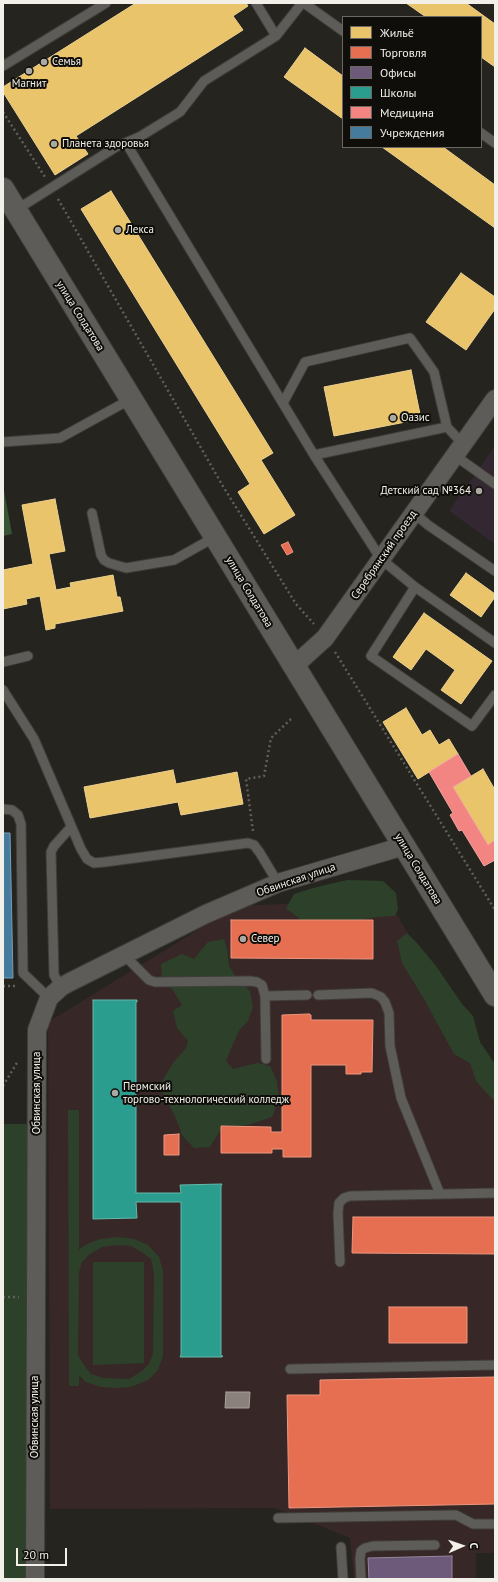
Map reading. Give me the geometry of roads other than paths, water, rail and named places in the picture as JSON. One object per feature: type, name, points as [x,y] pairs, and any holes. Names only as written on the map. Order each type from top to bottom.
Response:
[{"type":"main road","name":"улица Солдатова","points":[[3,189],[38,249],[495,995]]},
{"type":"street","name":"Серебрянский проезд","points":[[294,666],[326,638],[458,449],[495,399]]},
{"type":"street","name":"Обвинская улица","points":[[34,1579],[38,1030],[55,992],[124,955],[206,914],[278,883],[404,846]]},
{"type":"lane","points":[[3,66],[106,3]]},
{"type":"lane","points":[[256,3],[276,36]]},
{"type":"lane","points":[[16,210],[116,147],[141,136],[180,112],[204,82],[276,36],[303,3],[342,30]]},
{"type":"lane","points":[[482,133],[495,143]]},
{"type":"lane","points":[[126,143],[314,455],[381,559],[415,587],[495,643]]},
{"type":"lane","points":[[283,403],[306,362],[410,338],[434,372],[447,427],[458,449],[495,484]]},
{"type":"lane","points":[[3,442],[60,438],[131,399]]},
{"type":"lane","points":[[314,455],[447,427]]},
{"type":"lane","points":[[92,513],[101,555],[104,560],[126,568],[174,560],[215,537]]},
{"type":"lane","points":[[414,513],[428,525],[495,571]]},
{"type":"lane","points":[[415,587],[371,656],[472,726],[495,695]]},
{"type":"lane","points":[[3,662],[28,656]]},
{"type":"lane","points":[[3,690],[34,739],[71,827],[87,859],[94,863],[105,862],[248,843],[254,845],[278,883]]},
{"type":"lane","points":[[3,810],[12,810],[18,815],[20,824],[23,973],[55,992]]},
{"type":"lane","points":[[55,992],[51,852],[54,846],[71,827]]},
{"type":"lane","points":[[124,955],[149,980],[155,982],[250,981],[257,982],[262,985],[265,996],[266,1059]]},
{"type":"lane","points":[[318,995],[372,994],[381,997],[386,1002],[389,1013],[390,1046],[402,1098],[440,1194]]},
{"type":"lane","points":[[265,996],[307,995]]},
{"type":"lane","points":[[340,1262],[338,1212],[340,1203],[344,1198],[350,1196],[495,1193]]},
{"type":"lane","points":[[290,1369],[495,1365]]},
{"type":"lane","points":[[278,1518],[456,1514],[473,1524],[495,1524]]},
{"type":"lane","points":[[361,1579],[361,1551],[365,1548],[373,1546],[435,1545]]},
{"type":"lane","points":[[341,1547],[343,1579]]},
{"type":"place","name":"Семья","points":[[44,62]]},
{"type":"place","name":"Магнит","points":[[29,71]]},
{"type":"place","name":"Планета здоровья","points":[[54,144]]},
{"type":"place","name":"Лекса","points":[[118,230]]},
{"type":"place","name":"Оазис","points":[[393,418]]},
{"type":"place","name":"Детский сад №364","points":[[479,491]]},
{"type":"place","name":"Север","points":[[243,939]]},
{"type":"place","name":"Пермский торгово-технологический колледж","points":[[115,1093]]}]
